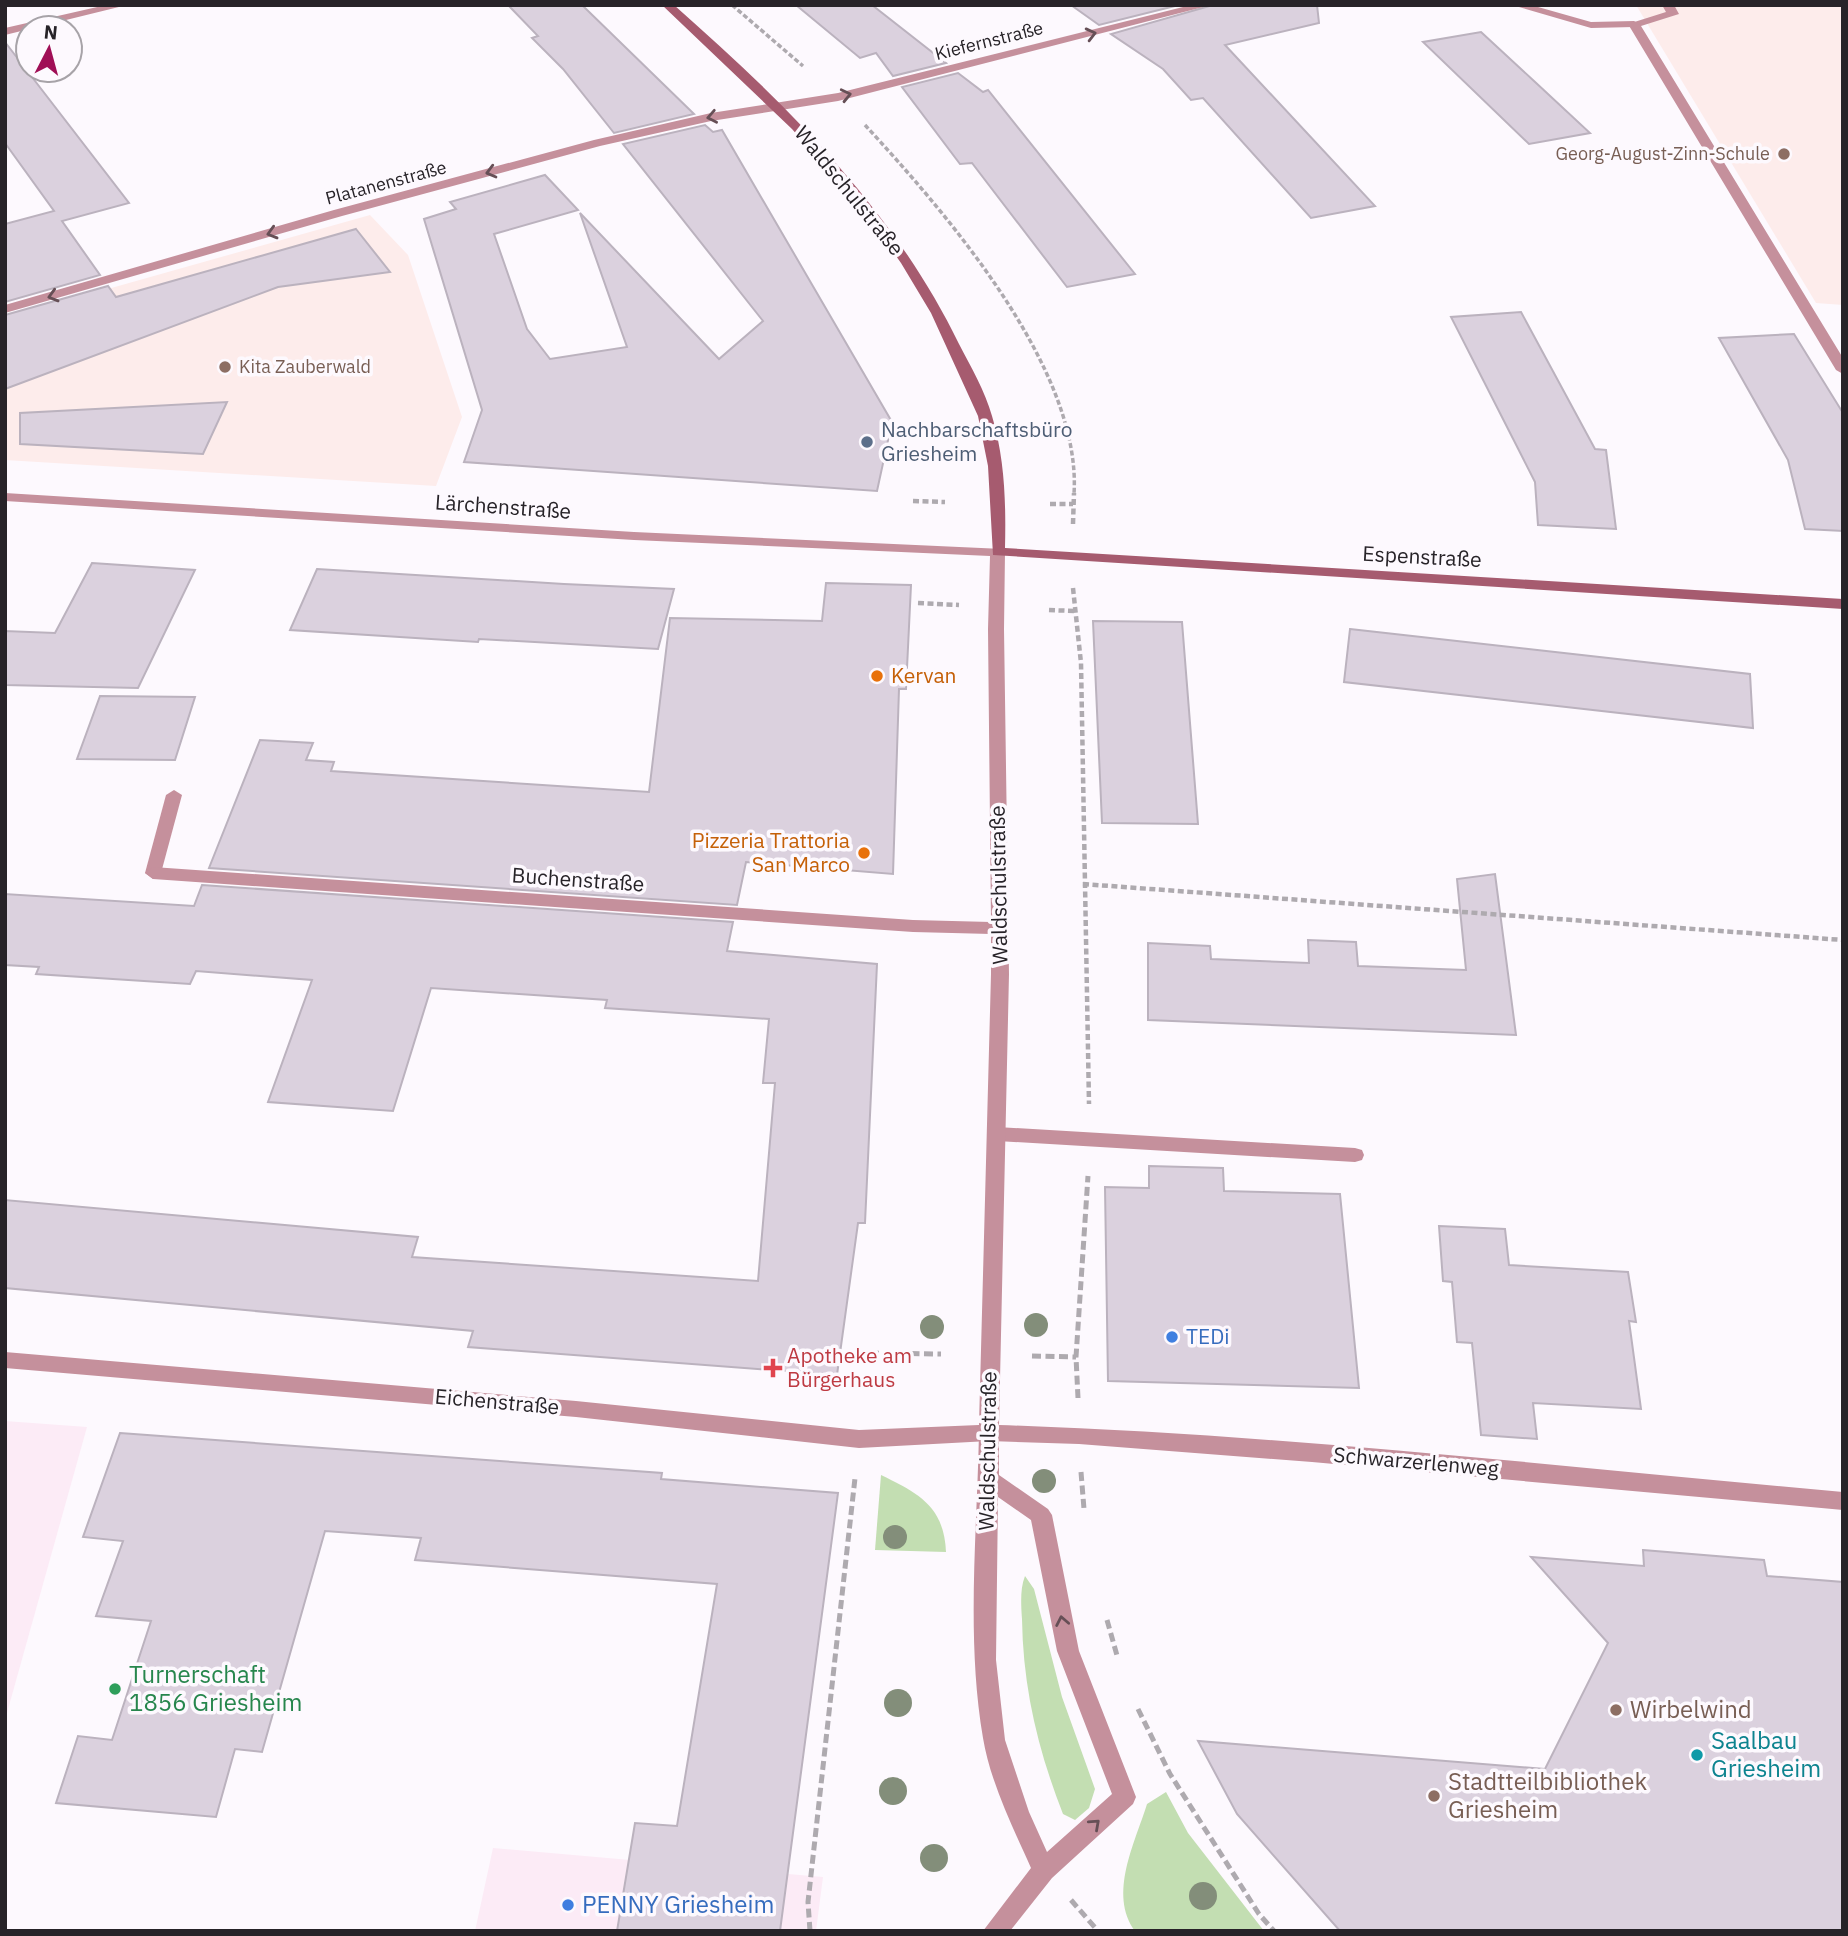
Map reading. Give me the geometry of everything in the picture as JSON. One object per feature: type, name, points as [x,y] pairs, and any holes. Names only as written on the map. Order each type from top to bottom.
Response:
[{"type":"street","points":[[5,32],[122,5]]},
{"type":"street","name":"Waldschulstraße","points":[[667,5],[779,107],[878,220],[934,302],[985,415],[997,479],[999,928],[985,1660],[994,1740],[1018,1813],[1044,1870]]},
{"type":"street","name":"Kiefernstraße","points":[[779,107],[838,97],[1206,5]]},
{"type":"street","points":[[1517,5],[1591,25],[1634,24],[1673,14],[1668,5]]},
{"type":"street","points":[[1634,24],[1843,370]]},
{"type":"street","name":"Platanenstraße","points":[[5,309],[598,143],[711,117],[779,107]]},
{"type":"street","name":"Lärchenstraße","points":[[5,497],[634,536],[998,552]]},
{"type":"street","name":"Espenstraße","points":[[998,552],[1843,604]]},
{"type":"street","name":"Buchenstraße","points":[[174,795],[153,873],[913,926],[999,928]]},
{"type":"street","points":[[997,1134],[1354,1155]]},
{"type":"street","name":"Eichenstraße","points":[[5,1360],[576,1409],[859,1439],[989,1433]]},
{"type":"street","name":"Schwarzerlenweg","points":[[989,1433],[1079,1436],[1312,1452],[1843,1501]]},
{"type":"street","points":[[988,1479],[1041,1516],[1068,1651],[1125,1797],[1044,1870],[995,1931]]},
{"type":"path","points":[[732,5],[838,97],[914,176],[995,283],[1036,352],[1065,415],[1075,464],[1073,526]]},
{"type":"path","points":[[913,500],[944,502]]},
{"type":"path","points":[[1050,504],[1073,504]]},
{"type":"path","points":[[1073,589],[1080,663],[1090,1141],[1076,1357],[1078,1400]]},
{"type":"path","points":[[918,603],[960,605]]},
{"type":"path","points":[[1049,610],[1074,611]]},
{"type":"path","points":[[1083,884],[1843,940]]},
{"type":"path","points":[[870,1353],[941,1354]]},
{"type":"path","points":[[1028,1356],[1076,1357]]},
{"type":"path","points":[[1081,1469],[1084,1519]]},
{"type":"path","points":[[810,1931],[808,1902],[855,1470]]},
{"type":"path","points":[[1104,1607],[1121,1669]]},
{"type":"path","points":[[1136,1705],[1170,1774],[1259,1914],[1275,1931]]},
{"type":"shaded area","name":"Georg-August-Zinn-Schule","points":[[1636,5],[1843,5],[1843,305],[1816,303]]},
{"type":"shaded area","name":"Kita Zauberwald","points":[[370,215],[408,255],[462,417],[436,486],[5,460],[5,318]]},
{"type":"shaded area","points":[[5,1421],[87,1427],[5,1720]]},
{"type":"shaded area","points":[[493,1848],[823,1877],[816,1931],[475,1931]]},
{"type":"green space","points":[[881,1475],[927,1503],[940,1523],[946,1552],[875,1550]]},
{"type":"green space","points":[[1025,1576],[1034,1589],[1062,1697],[1095,1789],[1089,1808],[1075,1820],[1063,1814],[1039,1742],[1029,1694],[1021,1597]]},
{"type":"green space","points":[[1166,1792],[1188,1833],[1264,1931],[1135,1931],[1127,1917],[1124,1901],[1126,1868],[1147,1804]]},
{"type":"building","points":[[508,5],[582,5],[694,114],[614,133],[563,69],[532,38],[538,36]]},
{"type":"building","points":[[796,5],[872,5],[946,63],[893,76],[876,53],[860,58]]},
{"type":"building","points":[[1071,5],[1179,5],[1099,25]]},
{"type":"building","points":[[1213,5],[1317,5],[1319,23],[1225,45],[1375,206],[1311,218],[1203,98],[1191,100],[1163,69],[1111,34]]},
{"type":"building","points":[[1481,32],[1590,133],[1529,144],[1423,42]]},
{"type":"building","points":[[5,42],[14,54],[14,84],[37,84],[129,203],[62,221],[100,275],[5,302],[5,224],[54,211],[5,143]]},
{"type":"building","points":[[958,73],[983,92],[988,90],[1135,274],[1067,287],[972,163],[960,164],[902,87]]},
{"type":"building","points":[[705,125],[713,132],[722,130],[892,422],[877,491],[464,462],[482,410],[424,219],[456,209],[450,202],[545,175],[578,210],[494,234],[527,329],[550,359],[627,347],[580,213],[719,359],[763,321],[623,144]]},
{"type":"building","points":[[356,229],[390,272],[278,287],[5,389],[5,315],[108,286],[116,297]]},
{"type":"building","points":[[1521,312],[1595,449],[1606,450],[1616,529],[1538,525],[1535,482],[1451,317]]},
{"type":"building","points":[[1794,334],[1843,413],[1843,531],[1805,529],[1788,460],[1719,338]]},
{"type":"building","points":[[227,402],[203,454],[20,444],[20,413]]},
{"type":"building","points":[[92,563],[195,570],[138,688],[5,685],[5,631],[55,633]]},
{"type":"building","points":[[317,569],[674,589],[658,649],[479,639],[478,642],[290,630]]},
{"type":"building","points":[[826,583],[911,585],[906,689],[899,689],[893,874],[746,862],[737,905],[209,868],[260,740],[313,743],[306,760],[334,762],[331,771],[649,792],[670,618],[822,621]]},
{"type":"building","points":[[1093,621],[1182,622],[1198,824],[1102,823]]},
{"type":"building","points":[[1350,629],[1750,674],[1753,728],[1344,682]]},
{"type":"building","points":[[100,696],[195,697],[175,760],[77,759]]},
{"type":"building","points":[[1495,874],[1516,1035],[1148,1020],[1148,943],[1210,946],[1211,959],[1309,963],[1308,940],[1356,942],[1358,966],[1466,970],[1457,879]]},
{"type":"building","points":[[202,885],[733,922],[727,951],[877,964],[865,1223],[858,1223],[837,1375],[468,1347],[473,1331],[5,1288],[5,1200],[418,1237],[412,1257],[758,1281],[775,1083],[763,1083],[769,1019],[605,1008],[607,1000],[431,988],[393,1111],[268,1102],[312,980],[196,971],[190,984],[36,974],[39,967],[5,965],[5,894],[194,906]]},
{"type":"building","points":[[1149,1166],[1223,1168],[1224,1191],[1340,1194],[1359,1388],[1108,1381],[1105,1187],[1149,1188]]},
{"type":"building","points":[[1439,1226],[1505,1229],[1509,1265],[1628,1272],[1636,1322],[1629,1321],[1641,1409],[1533,1403],[1537,1439],[1481,1435],[1472,1343],[1457,1342],[1452,1282],[1443,1281]]},
{"type":"building","points":[[120,1433],[662,1473],[661,1479],[838,1493],[780,1931],[617,1931],[635,1823],[677,1826],[717,1584],[415,1560],[421,1538],[325,1531],[262,1752],[235,1749],[216,1817],[56,1803],[78,1736],[112,1740],[151,1621],[96,1616],[123,1541],[83,1537]]},
{"type":"building","name":"Saalbau Griesheim","points":[[1643,1550],[1764,1560],[1767,1576],[1843,1582],[1843,1931],[1340,1931],[1237,1814],[1198,1741],[1545,1769],[1608,1643],[1531,1557],[1644,1566]]},
{"type":"place","name":"Georg-August-Zinn-Schule","points":[[1784,154]]},
{"type":"place","name":"Kita Zauberwald","points":[[225,367]]},
{"type":"place","name":"Nachbarschaftsbüro Griesheim","points":[[867,442]]},
{"type":"place","name":"Kervan","points":[[877,676]]},
{"type":"place","name":"Pizzeria Trattoria San Marco","points":[[864,853]]},
{"type":"place","name":"TEDi","points":[[1172,1337]]},
{"type":"place","name":"Apotheke am Bürgerhaus","points":[[773,1368]]},
{"type":"place","name":"Turnerschaft 1856 Griesheim","points":[[115,1689]]},
{"type":"place","name":"Wirbelwind","points":[[1616,1710]]},
{"type":"place","name":"Saalbau Griesheim","points":[[1697,1755]]},
{"type":"place","name":"Stadtteilbibliothek Griesheim","points":[[1434,1796]]},
{"type":"place","name":"PENNY Griesheim","points":[[568,1905]]}]
